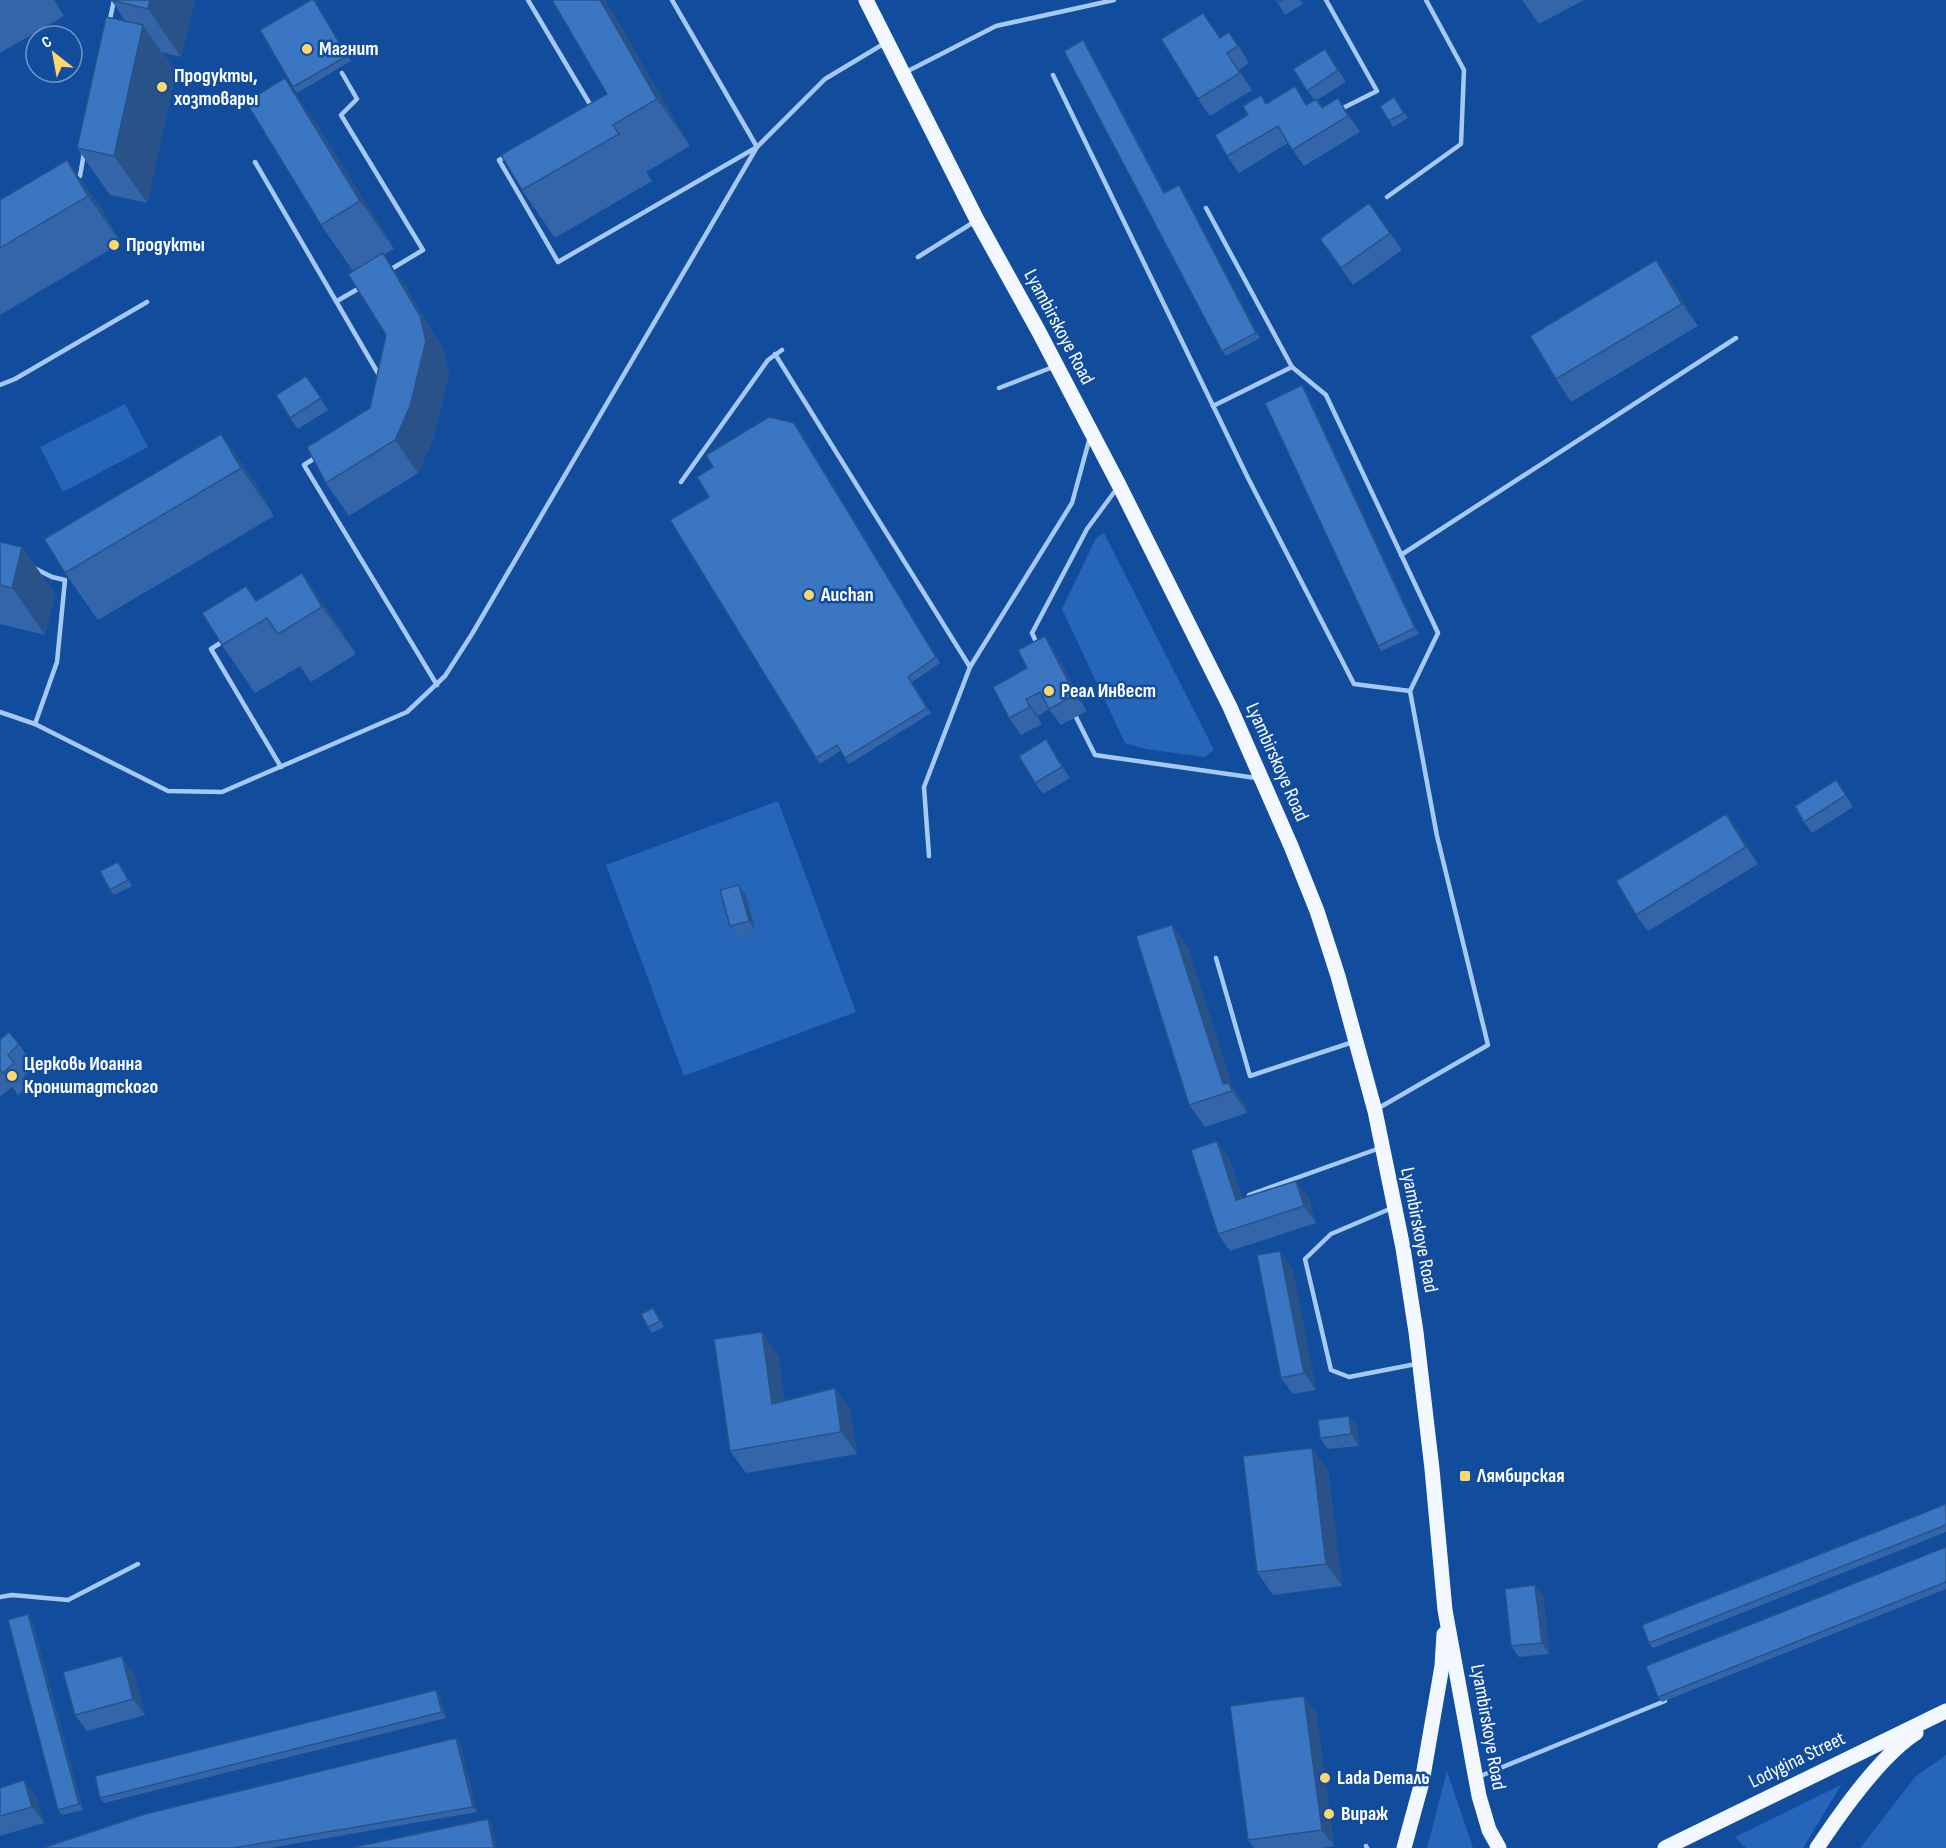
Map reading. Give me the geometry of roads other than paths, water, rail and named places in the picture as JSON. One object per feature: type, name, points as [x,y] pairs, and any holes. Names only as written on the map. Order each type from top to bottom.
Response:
[{"type":"main road","name":"Lyambirskoye Road","points":[[866,0],[977,220],[1040,332],[1119,485],[1230,707],[1263,779],[1317,911],[1338,976],[1375,1111],[1394,1208],[1420,1364],[1444,1610],[1479,1796],[1489,1830],[1499,1848]]},
{"type":"main road","name":"Lyambirskoye Road","points":[[1404,1848],[1422,1782],[1442,1666],[1444,1610]]},
{"type":"main road","name":"Lodygina Street","points":[[1665,1848],[1946,1712]]},
{"type":"main road","name":"Lodygina Street","points":[[1817,1848],[1837,1816],[1907,1738],[1946,1712]]},
{"type":"lane","points":[[107,35],[114,0]]},
{"type":"lane","points":[[528,0],[591,106],[581,112]]},
{"type":"lane","points":[[672,0],[757,147]]},
{"type":"lane","points":[[904,73],[996,26],[1114,0]]},
{"type":"lane","points":[[1326,0],[1377,91],[1340,110]]},
{"type":"lane","points":[[1387,197],[1461,144],[1464,70],[1426,0]]},
{"type":"lane","points":[[0,711],[35,724],[168,790],[222,792],[407,712],[445,676],[472,634],[757,147],[825,79],[888,42]]},
{"type":"lane","points":[[342,73],[357,99],[341,115],[423,250],[385,273]]},
{"type":"lane","points":[[1053,75],[1213,406],[1354,684],[1410,691]]},
{"type":"lane","points":[[70,183],[80,177],[87,141]]},
{"type":"lane","points":[[509,154],[499,160],[558,262],[757,147]]},
{"type":"lane","points":[[255,162],[382,381]]},
{"type":"lane","points":[[1206,208],[1292,367],[1326,395],[1438,633],[1410,691],[1437,836],[1488,1045],[1375,1111]]},
{"type":"lane","points":[[918,257],[977,220]]},
{"type":"lane","points":[[337,301],[366,284]]},
{"type":"lane","points":[[0,384],[15,379],[147,302]]},
{"type":"lane","points":[[1401,555],[1736,338]]},
{"type":"lane","points":[[681,482],[768,360],[782,350]]},
{"type":"lane","points":[[775,354],[970,667]]},
{"type":"lane","points":[[999,388],[1056,366]]},
{"type":"lane","points":[[1213,406],[1292,367]]},
{"type":"lane","points":[[929,856],[924,787],[970,667],[1072,503],[1091,431]]},
{"type":"lane","points":[[322,454],[304,465],[437,685]]},
{"type":"lane","points":[[1040,648],[1032,633],[1087,529],[1119,485]]},
{"type":"lane","points":[[31,567],[52,577],[65,580]]},
{"type":"lane","points":[[35,724],[57,663],[65,580],[73,574]]},
{"type":"lane","points":[[939,618],[944,614]]},
{"type":"lane","points":[[232,637],[211,649],[281,767]]},
{"type":"lane","points":[[1075,715],[1095,755],[1263,779]]},
{"type":"lane","points":[[1216,958],[1250,1076],[1355,1041]]},
{"type":"lane","points":[[1249,1195],[1382,1147]]},
{"type":"lane","points":[[1394,1208],[1331,1234],[1305,1259],[1331,1370],[1349,1377],[1420,1364]]},
{"type":"lane","points":[[0,1597],[12,1595],[68,1600],[138,1564]]},
{"type":"lane","points":[[1476,1778],[1672,1698]]},
{"type":"place","name":"Магнит","points":[[307,49]]},
{"type":"place","name":"Продукты, хозтовары","points":[[162,87]]},
{"type":"place","name":"Продукты","points":[[114,245]]},
{"type":"place","name":"Auchan","points":[[809,595]]},
{"type":"place","name":"Реал Инвест","points":[[1049,691]]},
{"type":"place","name":"Церковь Иоанна Кронштадтского","points":[[12,1076]]},
{"type":"place","name":"Лямбирская","points":[[1465,1476]]},
{"type":"place","name":"Lada Dеталь","points":[[1325,1778]]},
{"type":"place","name":"Вираж","points":[[1329,1814]]}]
